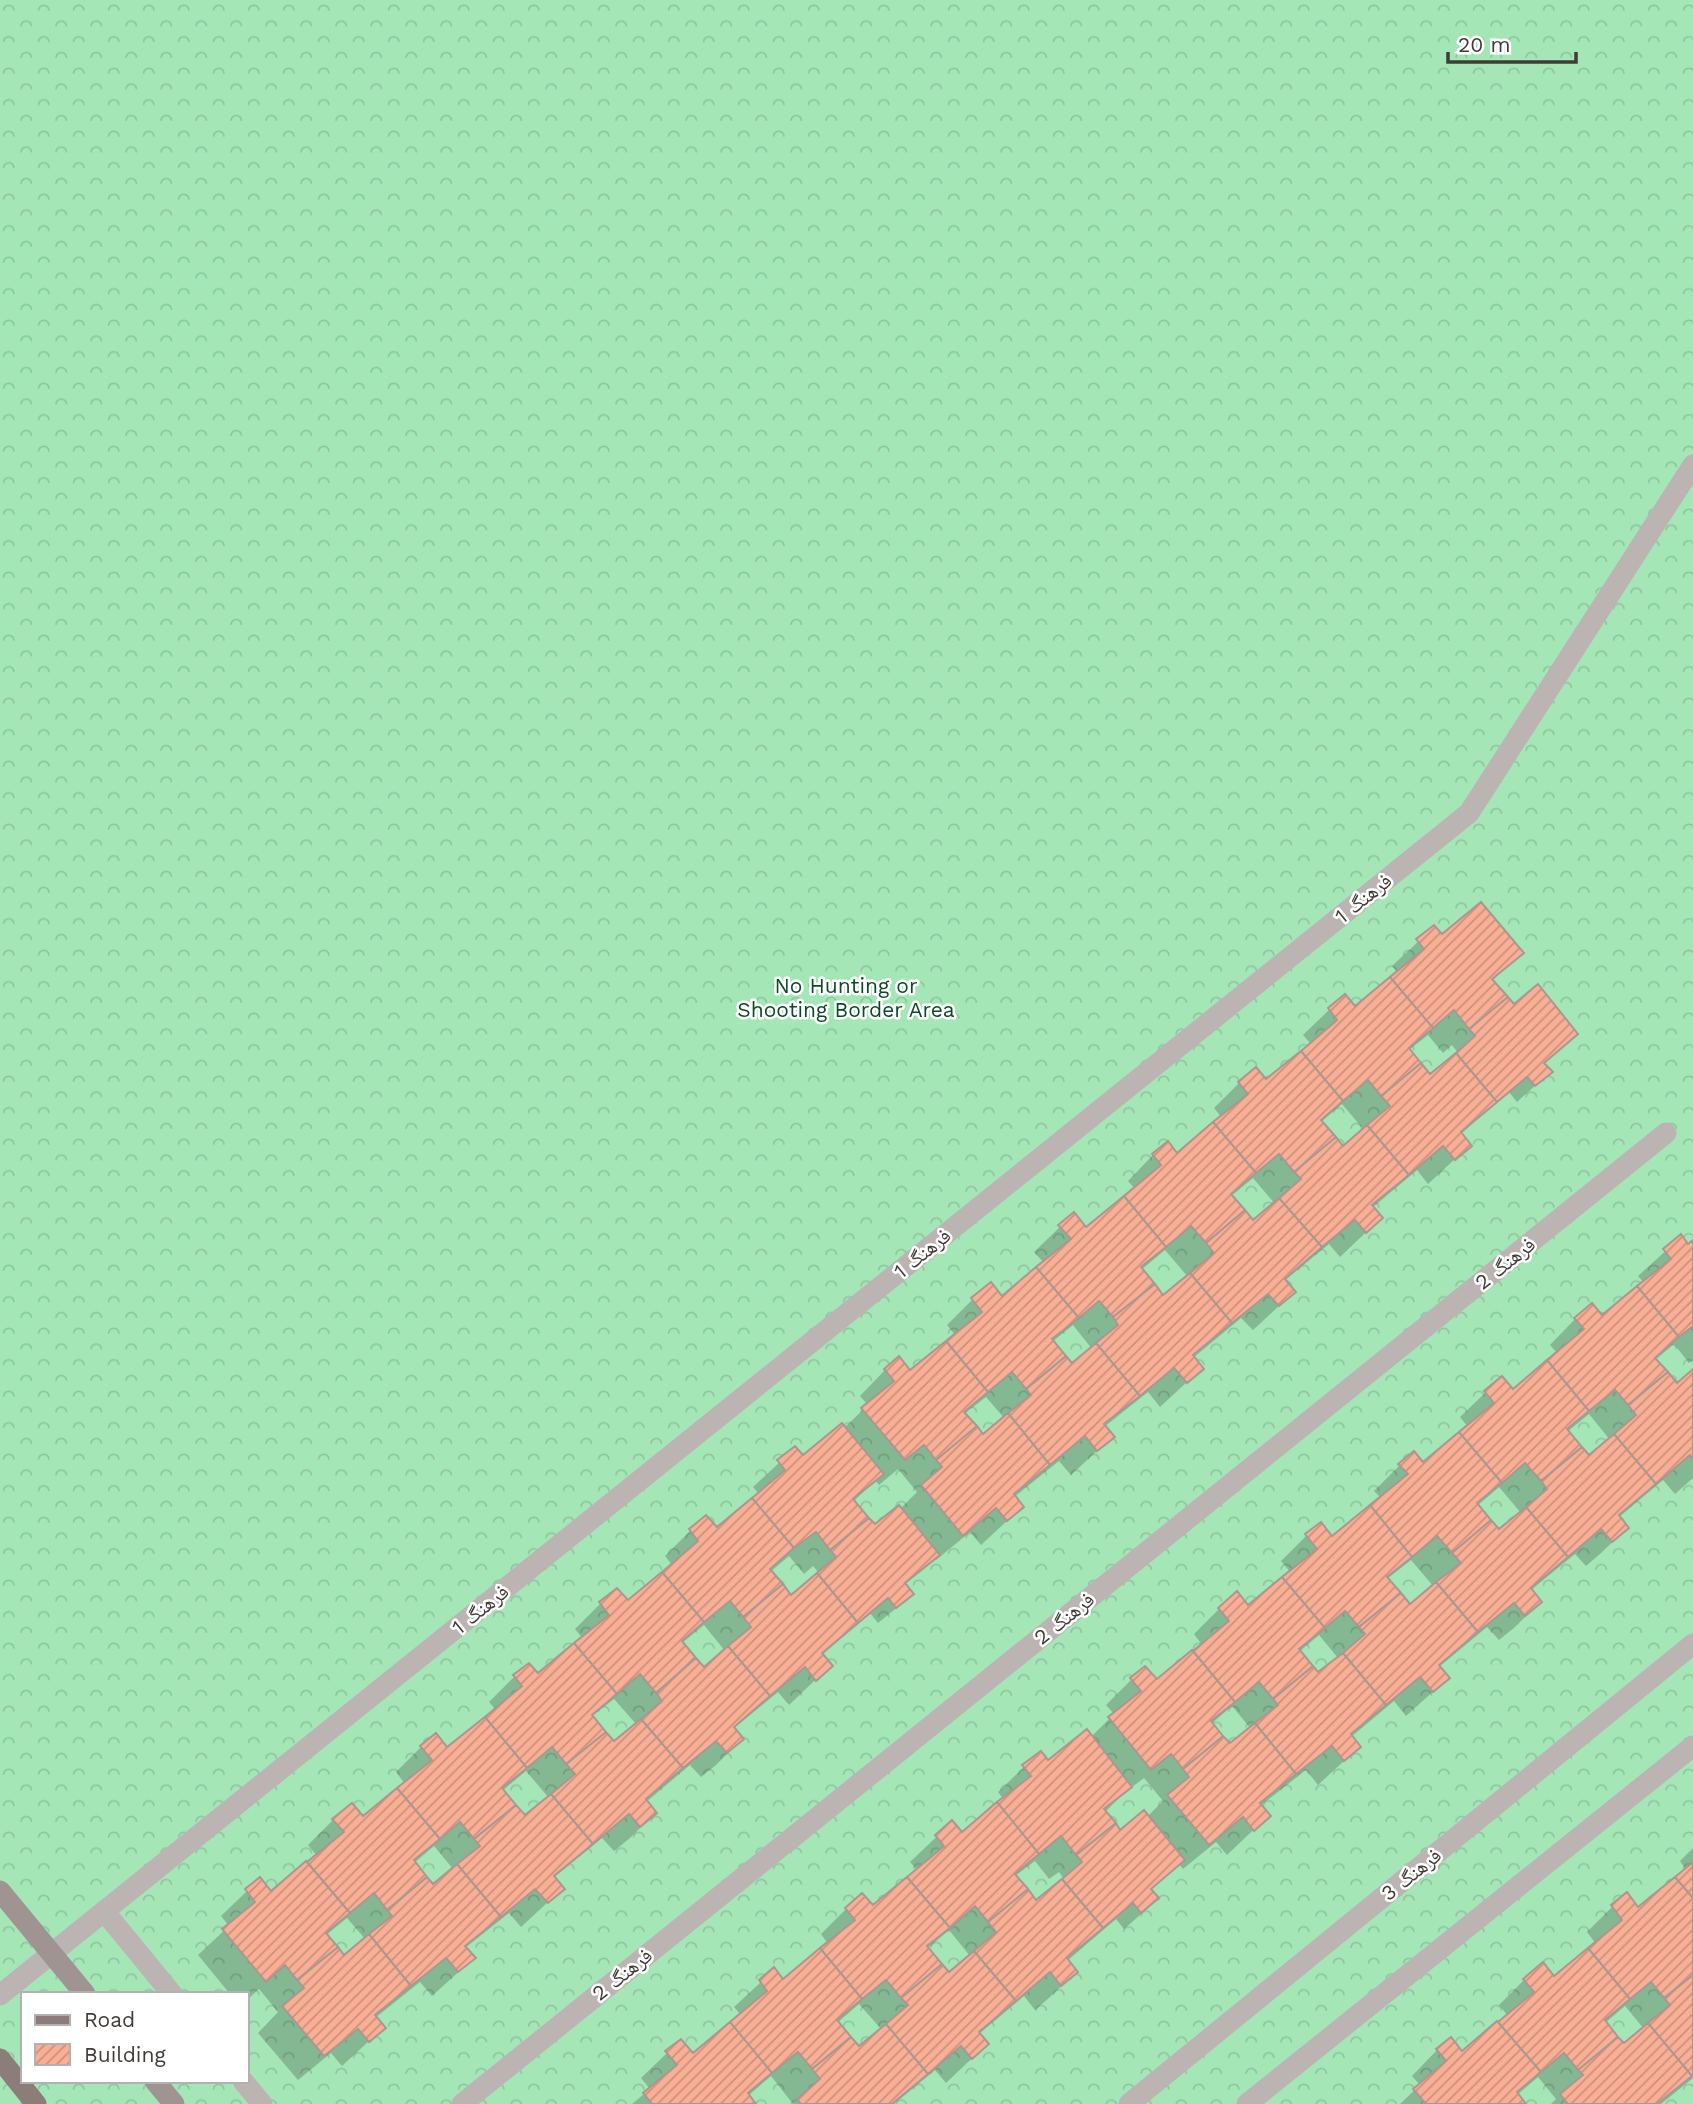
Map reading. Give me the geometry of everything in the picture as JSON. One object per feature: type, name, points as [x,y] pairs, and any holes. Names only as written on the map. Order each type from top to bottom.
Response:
[{"type":"main road","points":[[0,2059],[36,2104]]},
{"type":"street","name":"فرهنگ 1","points":[[0,1995],[1469,813],[1693,465]]},
{"type":"street","name":"فرهنگ 2","points":[[462,2104],[1666,1133]]},
{"type":"street","name":"فرهنگ 3","points":[[1129,2104],[1693,1644]]},
{"type":"street","points":[[1247,2104],[1693,1746]]},
{"type":"street","points":[[0,1891],[83,1992]]},
{"type":"street","points":[[104,1911],[170,1992]]},
{"type":"street","points":[[157,2083],[174,2104]]},
{"type":"street","points":[[245,2083],[262,2104]]},
{"type":"green space","name":"No Hunting or Shooting Border Area","points":[[0,0],[1693,0],[1693,2104],[0,2104]]},
{"type":"building","points":[[1481,902],[1524,953],[1492,979],[1508,997],[1469,1029],[1454,1010],[1433,1028],[1390,977],[1424,949],[1416,939],[1434,925],[1442,934]]},
{"type":"building","points":[[1390,977],[1433,1028],[1409,1048],[1421,1063],[1381,1096],[1368,1080],[1343,1101],[1301,1051],[1337,1020],[1328,1008],[1345,994],[1355,1006]]},
{"type":"building","points":[[1538,984],[1578,1034],[1544,1063],[1553,1072],[1535,1086],[1527,1077],[1497,1102],[1456,1053],[1475,1036],[1469,1029],[1508,997],[1514,1004]]},
{"type":"building","points":[[1301,1051],[1343,1101],[1321,1120],[1336,1137],[1294,1172],[1279,1154],[1256,1173],[1213,1122],[1248,1094],[1238,1082],[1256,1067],[1266,1079]]},
{"type":"building","points":[[1456,1053],[1497,1102],[1461,1132],[1472,1146],[1455,1160],[1443,1146],[1409,1175],[1367,1125],[1390,1106],[1381,1096],[1421,1063],[1430,1074]]},
{"type":"building","points":[[1213,1122],[1256,1173],[1231,1194],[1245,1210],[1206,1243],[1191,1226],[1166,1247],[1124,1196],[1161,1165],[1152,1154],[1168,1141],[1177,1153]]},
{"type":"building","points":[[1367,1125],[1409,1175],[1372,1205],[1383,1218],[1366,1233],[1355,1220],[1322,1247],[1279,1198],[1301,1179],[1294,1172],[1336,1137],[1343,1146]]},
{"type":"building","points":[[1124,1196],[1166,1247],[1141,1267],[1155,1284],[1113,1317],[1099,1301],[1079,1318],[1036,1267],[1071,1239],[1058,1225],[1074,1212],[1086,1227]]},
{"type":"building","points":[[1279,1198],[1322,1247],[1285,1279],[1296,1292],[1279,1306],[1268,1294],[1232,1323],[1190,1273],[1214,1253],[1206,1243],[1245,1210],[1253,1220]]},
{"type":"building","points":[[1681,1234],[1688,1244],[1693,1240],[1693,1326],[1679,1337],[1637,1286],[1671,1259],[1663,1249]]},
{"type":"building","points":[[1036,1267],[1079,1318],[1052,1339],[1066,1356],[1026,1389],[1012,1372],[988,1392],[946,1341],[982,1312],[971,1298],[991,1282],[1002,1296]]},
{"type":"building","points":[[1190,1273],[1232,1323],[1193,1355],[1204,1369],[1187,1383],[1174,1368],[1140,1396],[1096,1343],[1118,1325],[1113,1317],[1155,1284],[1163,1295]]},
{"type":"building","points":[[1637,1286],[1679,1337],[1655,1358],[1668,1372],[1628,1405],[1615,1390],[1589,1411],[1547,1360],[1584,1329],[1574,1318],[1592,1303],[1602,1315]]},
{"type":"building","points":[[946,1341],[988,1392],[964,1412],[977,1426],[936,1460],[924,1445],[905,1460],[861,1408],[894,1381],[884,1369],[899,1356],[910,1370]]},
{"type":"building","points":[[1096,1343],[1140,1396],[1104,1424],[1115,1437],[1097,1451],[1085,1436],[1050,1465],[1008,1413],[1031,1395],[1026,1389],[1066,1356],[1072,1363]]},
{"type":"building","points":[[1547,1360],[1589,1411],[1567,1429],[1582,1447],[1541,1481],[1525,1463],[1502,1483],[1459,1432],[1494,1403],[1484,1391],[1502,1376],[1513,1389]]},
{"type":"building","points":[[1693,1369],[1693,1460],[1690,1455],[1656,1484],[1614,1434],[1636,1415],[1628,1405],[1668,1372],[1677,1383]]},
{"type":"building","points":[[1008,1413],[1050,1465],[1014,1494],[1024,1507],[1007,1521],[996,1508],[963,1536],[921,1485],[942,1467],[936,1460],[977,1426],[983,1434]]},
{"type":"building","points":[[842,1423],[884,1474],[853,1499],[869,1518],[830,1550],[816,1532],[794,1548],[752,1498],[785,1470],[777,1460],[795,1446],[803,1455]]},
{"type":"building","points":[[1459,1432],[1502,1483],[1477,1503],[1491,1520],[1452,1553],[1437,1536],[1412,1557],[1370,1505],[1408,1474],[1398,1464],[1414,1451],[1423,1462]]},
{"type":"building","points":[[1614,1434],[1656,1484],[1619,1515],[1629,1528],[1612,1542],[1601,1529],[1568,1557],[1526,1507],[1547,1489],[1541,1481],[1582,1447],[1589,1455]]},
{"type":"building","points":[[752,1498],[794,1548],[770,1569],[783,1584],[743,1617],[730,1601],[704,1622],[662,1572],[698,1541],[689,1529],[706,1515],[717,1527]]},
{"type":"building","points":[[899,1505],[940,1555],[905,1583],[914,1594],[896,1608],[888,1598],[858,1623],[817,1573],[836,1557],[830,1550],[869,1518],[875,1524]]},
{"type":"building","points":[[1370,1505],[1412,1557],[1387,1577],[1401,1593],[1359,1627],[1345,1611],[1325,1628],[1282,1577],[1317,1549],[1305,1534],[1321,1522],[1332,1536]]},
{"type":"building","points":[[1526,1507],[1568,1557],[1531,1588],[1542,1602],[1525,1616],[1514,1603],[1478,1632],[1436,1582],[1461,1563],[1452,1553],[1491,1520],[1499,1529]]},
{"type":"building","points":[[662,1572],[704,1622],[682,1641],[696,1658],[656,1693],[640,1674],[617,1694],[574,1643],[609,1615],[599,1602],[617,1588],[628,1600]]},
{"type":"building","points":[[817,1573],[858,1623],[822,1653],[833,1666],[816,1681],[805,1667],[770,1696],[728,1646],[751,1627],[743,1617],[783,1584],[791,1595]]},
{"type":"building","points":[[1282,1577],[1325,1628],[1299,1649],[1313,1666],[1273,1699],[1259,1682],[1235,1702],[1193,1651],[1229,1621],[1218,1608],[1237,1591],[1248,1605]]},
{"type":"building","points":[[1436,1582],[1478,1632],[1439,1665],[1450,1678],[1433,1692],[1420,1677],[1386,1705],[1343,1653],[1365,1634],[1359,1627],[1401,1593],[1410,1604]]},
{"type":"building","points":[[574,1643],[617,1694],[592,1715],[606,1732],[566,1764],[552,1747],[527,1768],[485,1717],[522,1686],[513,1675],[529,1663],[538,1673]]},
{"type":"building","points":[[728,1646],[770,1696],[734,1727],[744,1739],[727,1753],[716,1741],[683,1768],[641,1719],[662,1701],[656,1693],[696,1658],[704,1667]]},
{"type":"building","points":[[1192,1650],[1235,1702],[1211,1721],[1223,1736],[1183,1769],[1171,1754],[1151,1770],[1108,1717],[1141,1691],[1130,1678],[1145,1666],[1157,1679]]},
{"type":"building","points":[[1343,1653],[1386,1705],[1351,1734],[1361,1747],[1344,1761],[1332,1746],[1296,1774],[1255,1723],[1278,1705],[1273,1699],[1313,1666],[1318,1672]]},
{"type":"building","points":[[485,1717],[527,1768],[502,1788],[516,1805],[474,1839],[460,1822],[440,1839],[397,1788],[432,1760],[420,1746],[436,1733],[447,1747]]},
{"type":"building","points":[[641,1719],[683,1768],[646,1799],[657,1813],[640,1827],[629,1814],[593,1844],[551,1794],[575,1774],[566,1764],[606,1732],[614,1741]]},
{"type":"building","points":[[1255,1723],[1296,1774],[1260,1803],[1271,1816],[1254,1831],[1243,1817],[1209,1845],[1167,1795],[1189,1777],[1183,1769],[1223,1736],[1230,1743]]},
{"type":"building","points":[[1087,1729],[1132,1787],[1104,1809],[1116,1823],[1076,1855],[1061,1836],[1039,1854],[997,1802],[1031,1776],[1022,1765],[1041,1751],[1048,1760]]},
{"type":"building","points":[[397,1788],[440,1839],[414,1860],[427,1877],[387,1910],[374,1893],[350,1913],[307,1862],[344,1832],[332,1819],[352,1803],[363,1816]]},
{"type":"building","points":[[551,1794],[593,1844],[554,1876],[565,1889],[548,1903],[535,1889],[501,1917],[457,1864],[480,1846],[474,1839],[516,1805],[525,1815]]},
{"type":"building","points":[[997,1802],[1039,1854],[1015,1874],[1028,1889],[988,1922],[975,1906],[950,1928],[907,1877],[944,1846],[935,1835],[952,1820],[962,1832]]},
{"type":"building","points":[[1144,1810],[1185,1860],[1151,1889],[1159,1898],[1141,1913],[1133,1903],[1103,1928],[1062,1879],[1082,1862],[1076,1855],[1116,1823],[1120,1830]]},
{"type":"building","points":[[306,1861],[350,1913],[326,1933],[338,1947],[297,1980],[285,1965],[266,1982],[222,1929],[255,1902],[245,1889],[260,1877],[271,1891]]},
{"type":"building","points":[[1693,1862],[1693,1898],[1675,1877]]},
{"type":"building","points":[[457,1864],[501,1917],[465,1946],[476,1958],[458,1972],[446,1958],[411,1986],[369,1934],[392,1916],[387,1910],[427,1877],[433,1884]]},
{"type":"building","points":[[907,1877],[950,1928],[927,1946],[942,1964],[901,1998],[886,1980],[862,1999],[820,1948],[855,1920],[845,1908],[862,1893],[873,1905]]},
{"type":"building","points":[[1675,1877],[1693,1898],[1693,1975],[1664,1998],[1651,1982],[1630,1999],[1588,1948],[1622,1920],[1611,1905],[1627,1892],[1638,1907]]},
{"type":"building","points":[[1062,1879],[1103,1928],[1067,1958],[1078,1972],[1061,1986],[1050,1972],[1016,2001],[974,1951],[996,1932],[988,1922],[1028,1889],[1036,1900]]},
{"type":"building","points":[[369,1934],[411,1986],[375,2015],[386,2028],[369,2042],[358,2029],[324,2056],[282,2006],[304,1988],[297,1980],[338,1947],[344,1955]]},
{"type":"building","points":[[820,1948],[862,1999],[837,2020],[851,2037],[812,2069],[798,2052],[772,2073],[730,2022],[767,1991],[759,1980],[774,1967],[783,1979]]},
{"type":"building","points":[[1588,1948],[1630,1999],[1605,2020],[1618,2037],[1578,2070],[1564,2053],[1541,2072],[1498,2022],[1534,1992],[1523,1979],[1543,1962],[1554,1976]]},
{"type":"building","points":[[974,1951],[1016,2001],[979,2032],[989,2044],[972,2059],[961,2046],[928,2074],[886,2024],[908,2005],[901,1998],[942,1964],[949,1972]]},
{"type":"building","points":[[1693,1975],[1692,2076],[1648,2023],[1670,2005],[1664,1998]]},
{"type":"building","points":[[1497,2021],[1541,2072],[1517,2092],[1526,2104],[1426,2104],[1413,2089],[1446,2061],[1436,2049],[1451,2037],[1462,2051]]},
{"type":"building","points":[[730,2022],[772,2073],[748,2093],[756,2104],[652,2104],[643,2093],[677,2065],[665,2051],[681,2039],[693,2053]]},
{"type":"building","points":[[1648,2023],[1692,2076],[1657,2104],[1568,2104],[1560,2094],[1583,2075],[1578,2070],[1618,2037],[1624,2043]]},
{"type":"building","points":[[886,2024],[928,2074],[892,2104],[801,2104],[797,2099],[820,2079],[812,2069],[851,2037],[859,2046]]}]
